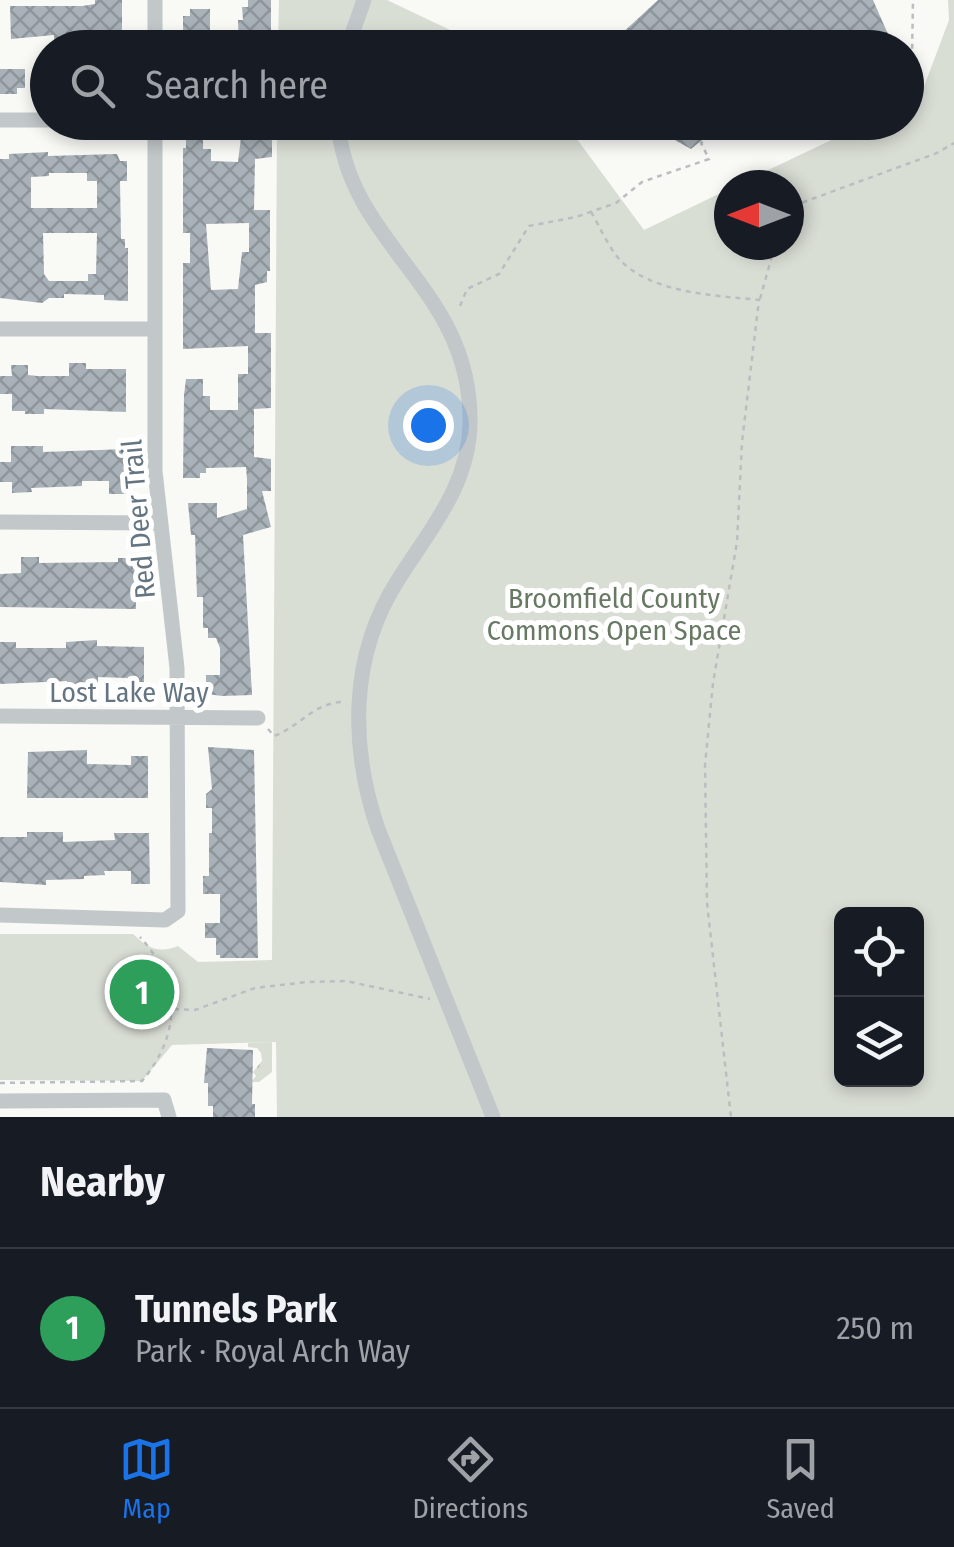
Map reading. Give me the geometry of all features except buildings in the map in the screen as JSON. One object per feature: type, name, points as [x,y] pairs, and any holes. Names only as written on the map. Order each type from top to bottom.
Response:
[{"type":"street","points":[[155,0],[155,30]]},
{"type":"street","points":[[353,30],[364,0]]},
{"type":"street","points":[[0,120],[30,120]]},
{"type":"street","name":"Red Deer Trail","points":[[0,916],[165,920],[178,911],[177,668],[155,472],[155,140]]},
{"type":"street","points":[[341,140],[347,170],[362,204],[428,292],[453,334],[464,365],[470,404],[468,443],[459,482],[379,615],[364,662],[358,702],[358,746],[374,815],[493,1117]]},
{"type":"street","points":[[0,329],[155,328]]},
{"type":"street","points":[[0,522],[160,523]]},
{"type":"street","name":"Lost Lake Way","points":[[0,716],[258,718]]},
{"type":"street","points":[[0,1101],[164,1100],[169,1117]]},
{"type":"path","points":[[912,30],[913,0]]},
{"type":"path","points":[[460,306],[467,290],[499,274],[528,226],[591,212],[616,202],[642,182],[709,158],[701,144],[706,140]]},
{"type":"path","points":[[804,202],[937,153],[954,143]]},
{"type":"path","points":[[591,212],[616,256],[642,276],[704,293],[759,300]]},
{"type":"path","points":[[731,1117],[707,903],[705,764],[713,683],[737,542],[744,425],[759,300],[771,260]]},
{"type":"path","points":[[258,718],[274,736],[332,702],[358,702]]},
{"type":"path","points":[[0,1083],[142,1081],[166,1045],[173,1009],[168,978],[136,933]]},
{"type":"path","points":[[173,1009],[195,1010],[255,988],[307,982],[346,982],[417,998],[445,996]]},
{"type":"green space","points":[[279,0],[387,0],[450,30],[278,30]]},
{"type":"green space","name":"Broomfield County Commons Open Space","points":[[948,0],[954,0],[954,1117],[277,1117],[276,1042],[172,1045],[142,1081],[0,1080],[0,934],[133,934],[154,948],[178,946],[198,962],[272,960],[277,140],[578,140],[644,230],[714,196],[714,260],[804,260],[804,170],[768,170],[831,140],[924,140],[924,86],[949,20]]},
{"type":"green space","points":[[272,1042],[272,1072],[259,1082],[251,1082],[262,1061],[261,1053],[248,1047],[248,1043]]},
{"type":"place","name":"Tunnels Park","points":[[142,992]]}]
